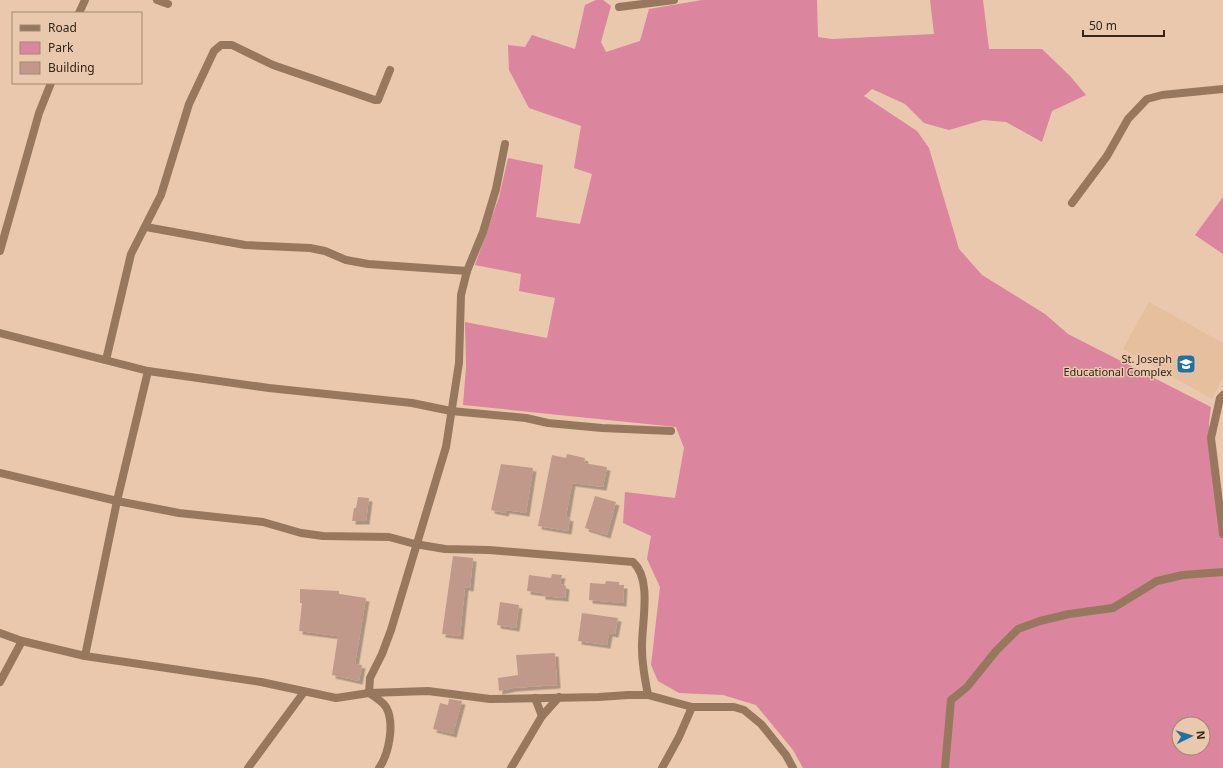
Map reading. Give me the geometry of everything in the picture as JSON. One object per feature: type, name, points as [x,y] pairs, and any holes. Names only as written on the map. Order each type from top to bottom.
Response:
[{"type":"street","points":[[80,12],[85,0]]},
{"type":"street","points":[[157,0],[168,4]]},
{"type":"street","points":[[619,7],[674,0]]},
{"type":"street","points":[[106,360],[131,254],[161,195],[190,104],[214,51],[221,45],[232,45],[273,65],[375,100],[378,100],[381,97],[390,70]]},
{"type":"street","points":[[0,251],[39,113],[51,84]]},
{"type":"street","points":[[1072,203],[1107,156],[1128,118],[1147,100],[1162,95],[1223,89]]},
{"type":"street","points":[[369,693],[370,678],[382,654],[391,630],[412,564],[415,544],[437,480],[446,447],[459,363],[461,295],[467,271],[483,232],[496,189],[505,144]]},
{"type":"street","points":[[146,227],[245,245],[310,248],[325,251],[346,260],[368,264],[467,271]]},
{"type":"street","points":[[0,333],[148,372],[269,388],[412,403],[451,411],[526,418],[565,425],[671,431]]},
{"type":"street","points":[[85,656],[117,501],[148,372]]},
{"type":"street","points":[[1223,395],[1220,398],[1211,438],[1223,534]]},
{"type":"street","points":[[0,473],[117,501],[179,513],[263,522],[301,533],[323,536],[389,537],[415,544],[445,549],[489,550],[633,562],[638,567],[643,577],[644,601],[642,648],[648,695]]},
{"type":"street","points":[[945,768],[951,700],[967,687],[996,651],[1018,629],[1040,621],[1069,614],[1113,608],[1157,581],[1184,575],[1223,572]]},
{"type":"street","points":[[0,632],[22,641],[85,656],[261,682],[336,698],[369,693],[428,691],[464,694],[490,699],[648,695],[692,707],[734,707],[744,710],[766,730],[786,755],[793,768]]},
{"type":"street","points":[[0,682],[22,641]]},
{"type":"street","points":[[248,768],[304,692]]},
{"type":"street","points":[[369,693],[380,700],[386,708],[390,726],[389,746],[379,768]]},
{"type":"street","points":[[511,768],[542,716],[559,697]]},
{"type":"street","points":[[535,698],[542,716]]},
{"type":"street","points":[[662,768],[679,737],[692,707]]},
{"type":"shaded area","name":"St. Joseph Educational Complex","points":[[1149,302],[1223,343],[1223,378],[1212,399],[1123,349]]},
{"type":"green space","points":[[596,0],[603,0],[611,6],[601,42],[606,52],[640,41],[649,9],[702,0],[817,0],[818,37],[832,39],[934,34],[930,0],[983,0],[989,49],[1042,49],[1070,76],[1086,95],[1052,111],[1042,142],[1006,122],[983,120],[949,130],[924,123],[905,104],[872,89],[864,96],[917,131],[929,148],[959,249],[982,275],[1045,314],[1068,334],[1211,407],[1209,423],[1210,458],[1223,525],[1223,768],[803,768],[793,750],[756,705],[723,695],[679,693],[658,681],[651,665],[660,587],[647,559],[651,536],[623,523],[625,492],[675,498],[684,448],[676,427],[463,405],[466,367],[465,322],[547,338],[555,298],[519,291],[521,274],[475,265],[499,197],[508,158],[543,165],[536,217],[580,224],[592,174],[574,168],[581,126],[529,108],[509,70],[508,45],[525,47],[532,35],[575,49],[585,5]]},
{"type":"green space","points":[[1223,197],[1223,254],[1195,235]]},
{"type":"building","points":[[567,454],[585,458],[584,463],[607,467],[603,487],[572,483],[566,517],[570,518],[568,531],[538,526],[552,455],[566,458]]},
{"type":"building","points":[[501,464],[533,468],[526,513],[506,510],[505,513],[491,510]]},
{"type":"building","points":[[595,496],[616,502],[607,535],[585,528]]},
{"type":"building","points":[[358,497],[369,498],[366,521],[352,521],[354,508],[356,508]]},
{"type":"building","points":[[453,556],[473,558],[470,588],[465,587],[460,636],[442,634]]},
{"type":"building","points":[[552,574],[562,575],[560,584],[566,586],[565,598],[542,596],[542,593],[527,591],[529,575],[551,578]]},
{"type":"building","points":[[606,581],[619,582],[619,585],[624,585],[623,603],[589,600],[590,583],[605,584]]},
{"type":"building","points":[[300,589],[339,591],[339,594],[366,598],[355,664],[362,665],[359,681],[332,675],[338,636],[299,631],[302,603],[300,603]]},
{"type":"building","points":[[500,602],[519,605],[516,628],[497,625]]},
{"type":"building","points":[[582,613],[618,618],[615,634],[609,633],[607,645],[578,641]]},
{"type":"building","points":[[555,653],[557,685],[513,688],[499,691],[498,678],[518,675],[516,655]]},
{"type":"building","points":[[449,699],[462,701],[453,734],[433,729],[440,703],[448,705]]},
{"type":"place","name":"St. Joseph Educational Complex","points":[[1186,364]]}]
